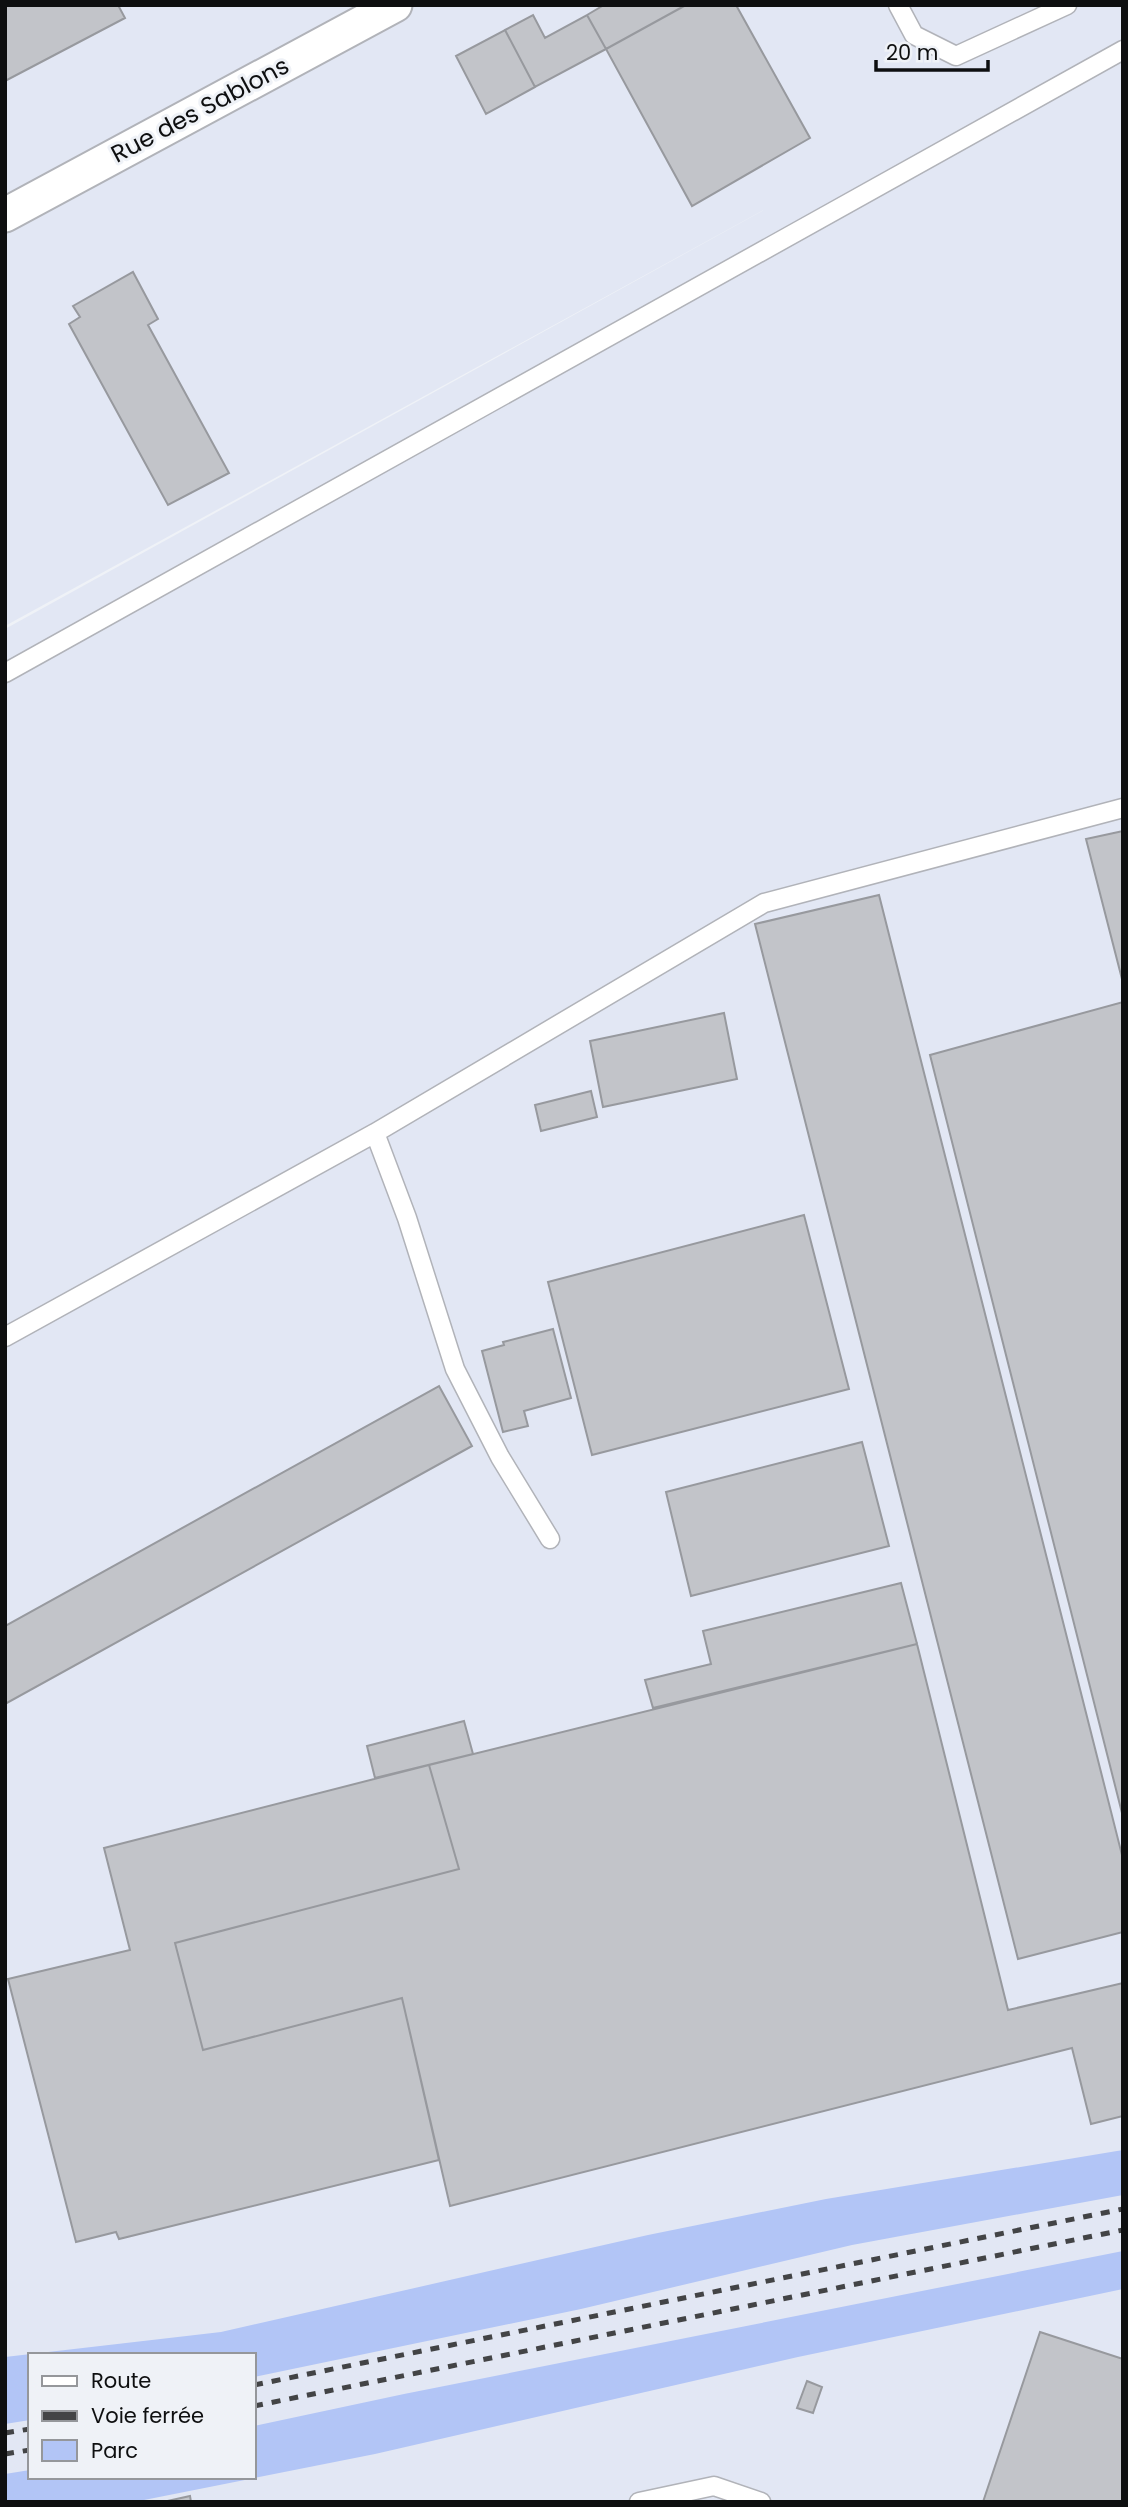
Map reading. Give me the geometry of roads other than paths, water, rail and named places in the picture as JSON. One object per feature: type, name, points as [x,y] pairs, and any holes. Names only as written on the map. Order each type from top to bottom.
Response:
[{"type":"street","name":"Rue des Sablons","points":[[5,215],[395,5]]},
{"type":"lane","points":[[898,5],[914,35],[956,56],[1068,5]]},
{"type":"lane","points":[[5,673],[1123,50]]},
{"type":"lane","points":[[5,1337],[375,1133],[764,903],[1123,808]]},
{"type":"lane","points":[[375,1133],[407,1217],[455,1369],[500,1457],[550,1539]]},
{"type":"lane","points":[[639,2502],[714,2486],[761,2502]]},
{"type":"railway","points":[[256,2385],[1123,2209]]},
{"type":"railway","points":[[256,2406],[1123,2230]]},
{"type":"railway","points":[[5,2433],[28,2429]]},
{"type":"railway","points":[[5,2454],[28,2450]]}]
